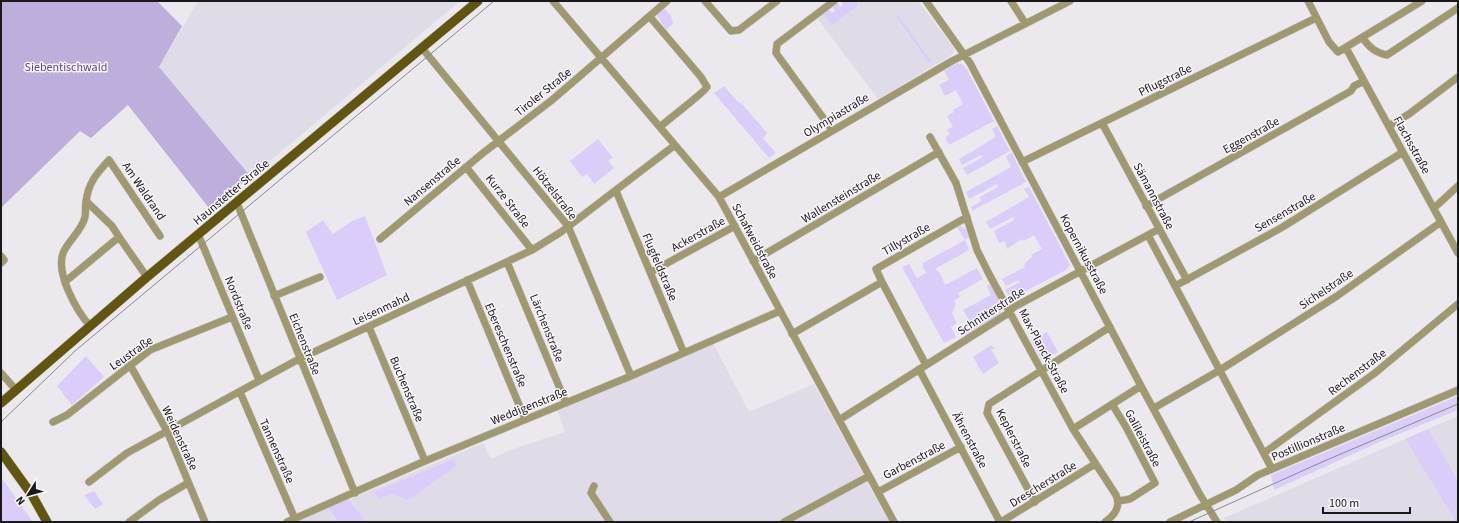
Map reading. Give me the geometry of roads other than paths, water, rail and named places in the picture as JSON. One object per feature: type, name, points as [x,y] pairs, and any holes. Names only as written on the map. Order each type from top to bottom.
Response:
[{"type":"main road","name":"Haunstetter Straße","points":[[1,403],[198,234],[478,1]]},
{"type":"main road","points":[[1,452],[32,495],[47,522]]},
{"type":"street","name":"Schafweidstraße","points":[[553,1],[719,197],[894,522]]},
{"type":"street","name":"Tiroler Straße","points":[[499,141],[601,58],[667,1]]},
{"type":"street","points":[[705,1],[731,31],[739,30],[777,1]]},
{"type":"street","points":[[832,130],[776,54],[775,47],[834,1]]},
{"type":"street","name":"Kopernikusstraße","points":[[926,1],[965,53],[1141,386],[1217,522]]},
{"type":"street","points":[[1011,1],[1026,23]]},
{"type":"street","name":"Olympiastraße","points":[[719,197],[965,53],[1070,1]]},
{"type":"street","points":[[1308,1],[1329,42],[1338,52],[1422,1]]},
{"type":"street","points":[[1363,38],[1372,50],[1379,54],[1387,55],[1458,8]]},
{"type":"street","points":[[650,17],[706,82],[707,87],[706,91],[690,101],[660,127]]},
{"type":"street","name":"Pflugstraße","points":[[1022,162],[1316,18]]},
{"type":"street","name":"Hötzelstraße","points":[[422,48],[568,226],[632,376]]},
{"type":"street","name":"Flachsstraße","points":[[1346,48],[1458,253]]},
{"type":"street","points":[[1389,126],[1409,114],[1458,77]]},
{"type":"street","name":"Eggenstraße","points":[[1146,206],[1351,91],[1354,86],[1364,80]]},
{"type":"street","name":"Sämannstraße","points":[[1102,123],[1187,280]]},
{"type":"street","name":"Max-Planck-Straße","points":[[930,137],[940,152],[956,183],[968,217],[977,250],[1073,429],[1119,501]]},
{"type":"street","name":"Nansenstraße","points":[[380,239],[499,141]]},
{"type":"street","name":"Leisenmahd","points":[[89,482],[127,453],[299,359],[532,250],[561,232],[675,145]]},
{"type":"street","name":"Wallensteinstraße","points":[[754,261],[940,152]]},
{"type":"street","name":"Sensenstraße","points":[[1175,286],[1281,228],[1403,152]]},
{"type":"street","name":"Am Waldrand","points":[[86,201],[92,181],[109,160],[131,190],[160,236]]},
{"type":"street","name":"Kurze Straße","points":[[466,167],[532,250]]},
{"type":"street","points":[[1434,208],[1458,186]]},
{"type":"street","name":"Flugfeldstraße","points":[[616,190],[684,353]]},
{"type":"street","points":[[86,201],[112,226],[147,277]]},
{"type":"street","points":[[86,201],[85,217],[62,257],[61,266],[78,312],[90,326]]},
{"type":"street","name":"Eichenstraße","points":[[237,203],[299,359],[355,492]]},
{"type":"street","name":"Tillystraße","points":[[882,282],[876,269],[968,217]]},
{"type":"street","name":"Sichelstraße","points":[[1220,370],[1337,296],[1441,222]]},
{"type":"street","name":"Ackerstraße","points":[[651,272],[735,226]]},
{"type":"street","name":"Schnitterstraße","points":[[839,420],[1010,310],[1159,229]]},
{"type":"street","name":"Nordstraße","points":[[198,234],[259,380]]},
{"type":"street","name":"Sämannstraße","points":[[1148,235],[1272,469]]},
{"type":"street","points":[[66,281],[119,237]]},
{"type":"street","points":[[1,256],[4,260],[1,263]]},
{"type":"street","name":"Lärchenstraße","points":[[507,262],[566,403]]},
{"type":"street","points":[[274,296],[320,277]]},
{"type":"street","name":"Ebereschenstraße","points":[[467,280],[525,419]]},
{"type":"street","points":[[792,334],[882,282],[926,364]]},
{"type":"street","name":"Rechenstraße","points":[[1264,453],[1375,373],[1458,304]]},
{"type":"street","name":"Weddigenstraße","points":[[287,522],[425,461],[632,376],[780,311]]},
{"type":"street","name":"Leustraße","points":[[52,422],[67,415],[130,365],[158,346],[232,317]]},
{"type":"street","name":"Buchenstraße","points":[[369,327],[425,461]]},
{"type":"street","name":"Keplerstraße","points":[[1035,502],[987,413],[987,408],[989,404],[1110,327]]},
{"type":"street","name":"Weidenstraße","points":[[130,365],[167,431],[205,522]]},
{"type":"street","name":"Ährenstraße","points":[[919,369],[1001,522]]},
{"type":"street","points":[[1154,408],[1220,370]]},
{"type":"street","points":[[1,373],[16,390]]},
{"type":"street","name":"Galileistraße","points":[[1073,429],[1141,386]]},
{"type":"street","name":"Postillionstraße","points":[[1170,522],[1206,503],[1236,490],[1258,475],[1458,390]]},
{"type":"street","name":"Tannenstraße","points":[[240,392],[294,519]]},
{"type":"street","name":"Galileistraße","points":[[1112,404],[1126,427],[1155,483],[1130,499],[1119,501]]},
{"type":"street","name":"Garbenstraße","points":[[878,492],[961,447]]},
{"type":"street","name":"Drescherstraße","points":[[1001,522],[1095,464]]},
{"type":"street","points":[[784,522],[869,476]]},
{"type":"street","points":[[129,522],[159,500],[188,483]]},
{"type":"street","points":[[594,486],[591,492],[610,522]]},
{"type":"street","points":[[1105,522],[1116,513],[1119,501]]},
{"type":"tram line","points":[[1,422],[75,351],[494,1]]},
{"type":"tram line","points":[[1189,522],[1322,462],[1458,404]]},
{"type":"park label","name":"Siebentischwald","points":[[66,67]]}]
